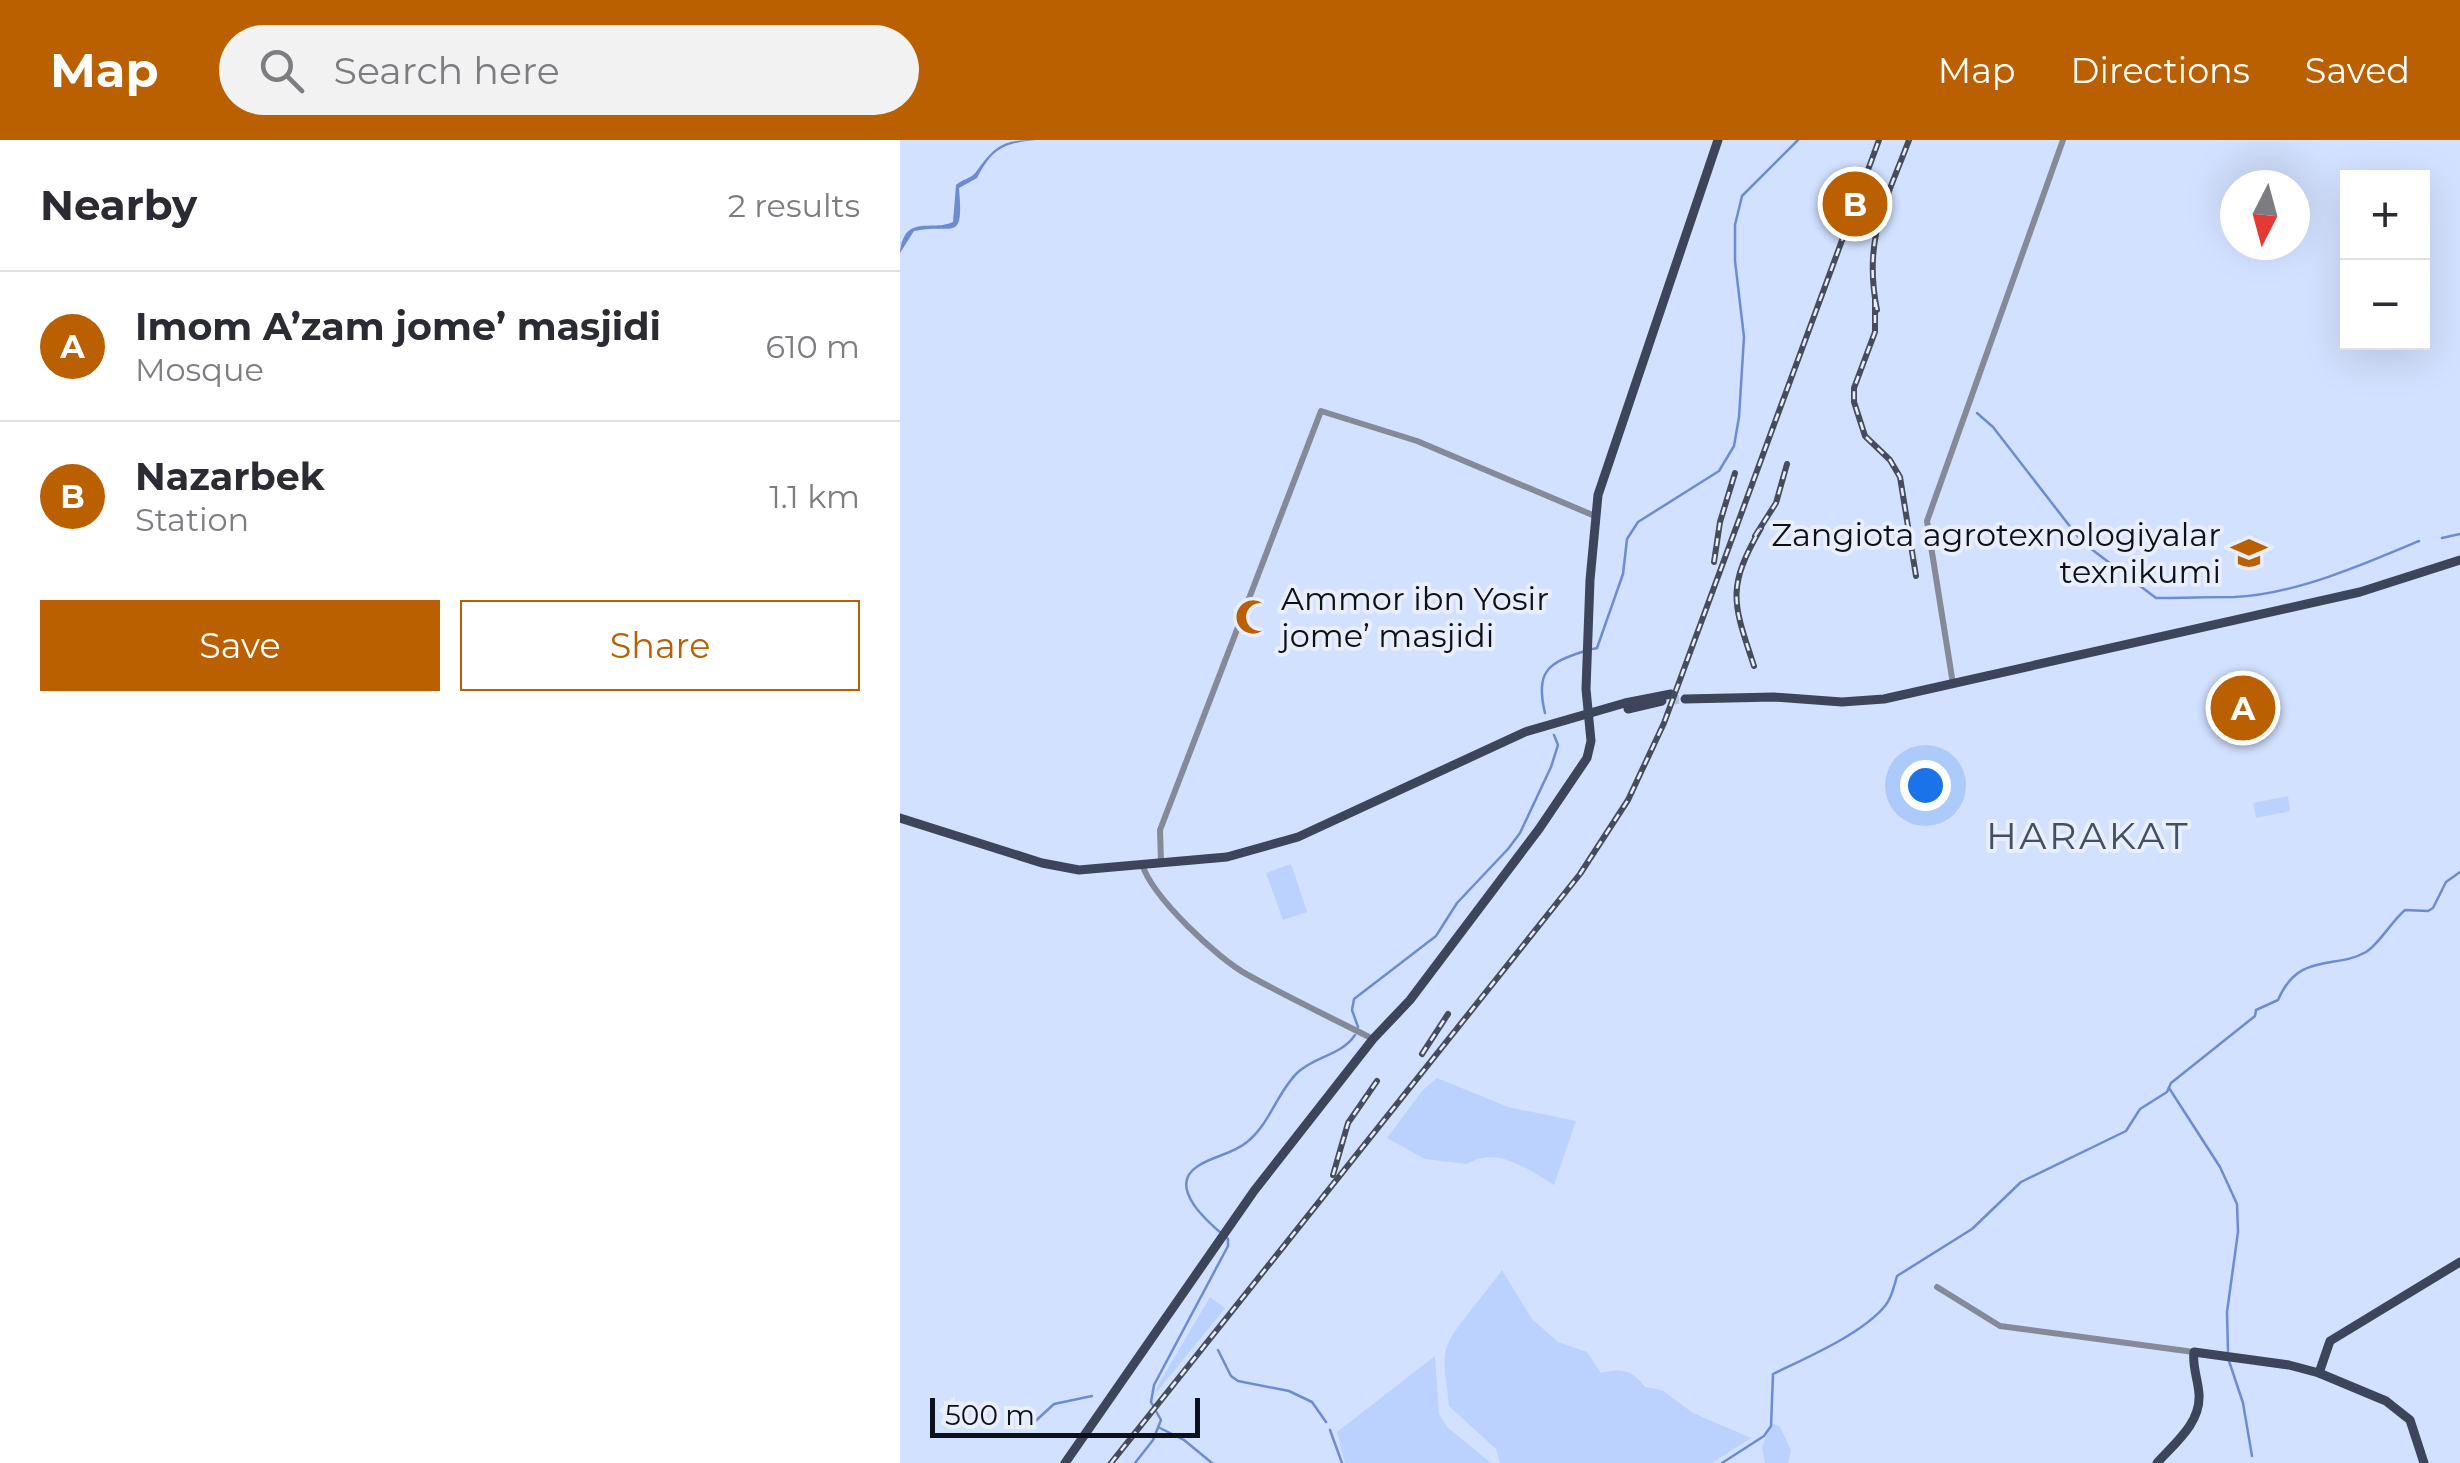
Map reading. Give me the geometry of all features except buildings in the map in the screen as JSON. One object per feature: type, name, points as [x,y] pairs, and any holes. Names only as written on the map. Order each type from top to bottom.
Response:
[{"type":"main road","points":[[1066,1463],[1226,1230],[1373,1039],[1410,1000],[1581,768],[1590,748],[1588,644],[1594,516],[1623,414],[1718,140]]},
{"type":"main road","points":[[1685,696],[1853,702],[1916,693],[1953,681],[2360,588],[2460,558]]},
{"type":"main road","points":[[900,818],[1079,870],[1227,857],[1280,844],[1525,732],[1670,697]]},
{"type":"main road","points":[[2319,1373],[2330,1341],[2460,1262]]},
{"type":"main road","points":[[2157,1463],[2192,1424],[2198,1410],[2194,1352],[2289,1365],[2386,1401],[2403,1412],[2418,1437],[2424,1463]]},
{"type":"street","points":[[1953,681],[1927,521],[2063,140]]},
{"type":"street","points":[[1161,863],[1160,830],[1321,410],[1416,441],[1594,516]]},
{"type":"street","points":[[1142,864],[1158,894],[1181,919],[1244,973],[1373,1039]]},
{"type":"street","points":[[1937,1287],[2000,1326],[2194,1352]]},
{"type":"shaded area","points":[[1036,140],[1015,143],[994,154],[977,178],[959,188],[957,225],[914,231],[900,253],[907,233],[913,228],[953,222],[956,185],[974,174],[995,150],[1015,141]]},
{"type":"shaded area","points":[[2288,796],[2290,811],[2256,818],[2253,803]]},
{"type":"shaded area","points":[[1291,864],[1307,912],[1283,920],[1266,873]]},
{"type":"shaded area","points":[[1437,1078],[1508,1107],[1576,1121],[1554,1185],[1501,1158],[1478,1159],[1467,1164],[1425,1159],[1387,1138],[1422,1091]]},
{"type":"shaded area","points":[[1502,1270],[1532,1319],[1558,1342],[1587,1352],[1601,1373],[1631,1374],[1645,1387],[1662,1390],[1693,1413],[1751,1438],[1712,1463],[1500,1463],[1496,1449],[1449,1406],[1445,1362],[1446,1349],[1455,1331]]},
{"type":"shaded area","points":[[1210,1297],[1225,1308],[1156,1393],[1157,1387]]},
{"type":"shaded area","points":[[1435,1356],[1439,1414],[1447,1427],[1491,1463],[1345,1463],[1337,1432]]},
{"type":"shaded area","points":[[1772,1423],[1780,1427],[1791,1450],[1788,1463],[1765,1463],[1762,1447]]},
{"type":"waterway","points":[[1593,649],[1597,648],[1623,574],[1627,539],[1638,522],[1719,471],[1734,446],[1744,337],[1735,225],[1742,196],[1798,140]]},
{"type":"waterway","points":[[1977,413],[1993,427],[2082,542],[2156,598],[2234,597],[2280,591],[2328,577],[2419,541]]},
{"type":"waterway","points":[[2442,538],[2460,534]]},
{"type":"waterway","points":[[1545,713],[1542,688],[1547,671],[1561,660],[1585,651]]},
{"type":"waterway","points":[[1358,1027],[1352,1010],[1354,999],[1436,936],[1457,903],[1520,833],[1551,767],[1558,745],[1554,735]]},
{"type":"waterway","points":[[1722,1463],[1764,1436],[1771,1426],[1773,1374],[1833,1344],[1875,1316],[1887,1303],[1897,1276],[1972,1229],[2021,1182],[2126,1131],[2140,1109],[2167,1092],[2171,1083],[2255,1016],[2256,1010],[2278,1000],[2296,974],[2366,952],[2405,910],[2433,908],[2446,882],[2460,872]]},
{"type":"waterway","points":[[1135,1463],[1153,1440],[1161,1420],[1151,1402],[1154,1385],[1228,1246],[1228,1239],[1194,1205],[1186,1184],[1189,1175],[1198,1166],[1247,1142],[1297,1073],[1355,1035]]},
{"type":"waterway","points":[[2169,1088],[2220,1167],[2237,1204],[2238,1232],[2227,1312],[2228,1351]]},
{"type":"waterway","points":[[1218,1350],[1231,1376],[1238,1381],[1289,1391],[1312,1402],[1326,1422]]},
{"type":"waterway","points":[[2229,1361],[2243,1403],[2252,1456]]},
{"type":"waterway","points":[[1029,1427],[1054,1404],[1092,1396]]},
{"type":"waterway","points":[[1160,1428],[1184,1440],[1212,1463]]},
{"type":"waterway","points":[[1330,1430],[1342,1463]]},
{"type":"tunnel","points":[[1670,700],[1685,699]]},
{"type":"railway","points":[[1111,1463],[1580,874],[1628,800],[1664,723],[1879,140]]},
{"type":"railway","points":[[1877,310],[1873,285],[1875,242],[1909,140]]},
{"type":"railway","points":[[1875,299],[1875,332],[1854,388],[1854,402],[1865,436],[1890,460],[1900,477],[1916,576]]},
{"type":"railway","points":[[1755,536],[1776,503],[1787,464]]},
{"type":"railway","points":[[1714,562],[1720,522],[1735,473]]},
{"type":"railway","points":[[1754,666],[1736,596],[1742,566],[1761,528]]},
{"type":"railway","points":[[1422,1054],[1448,1014]]},
{"type":"railway","points":[[1333,1175],[1348,1123],[1377,1081]]},
{"type":"place","name":"Nazarbek","points":[[1855,204]]},
{"type":"place","name":"Zangiota agrotexnologiyalar texnikumi","points":[[2249,553]]},
{"type":"place","name":"Ammor ibn Yosir jome’ masjidi","points":[[1253,617]]},
{"type":"place","name":"Imom A’zam jome’ masjidi","points":[[2243,708]]},
{"type":"district","name":"HARAKAT","points":[[2088,836]]}]
